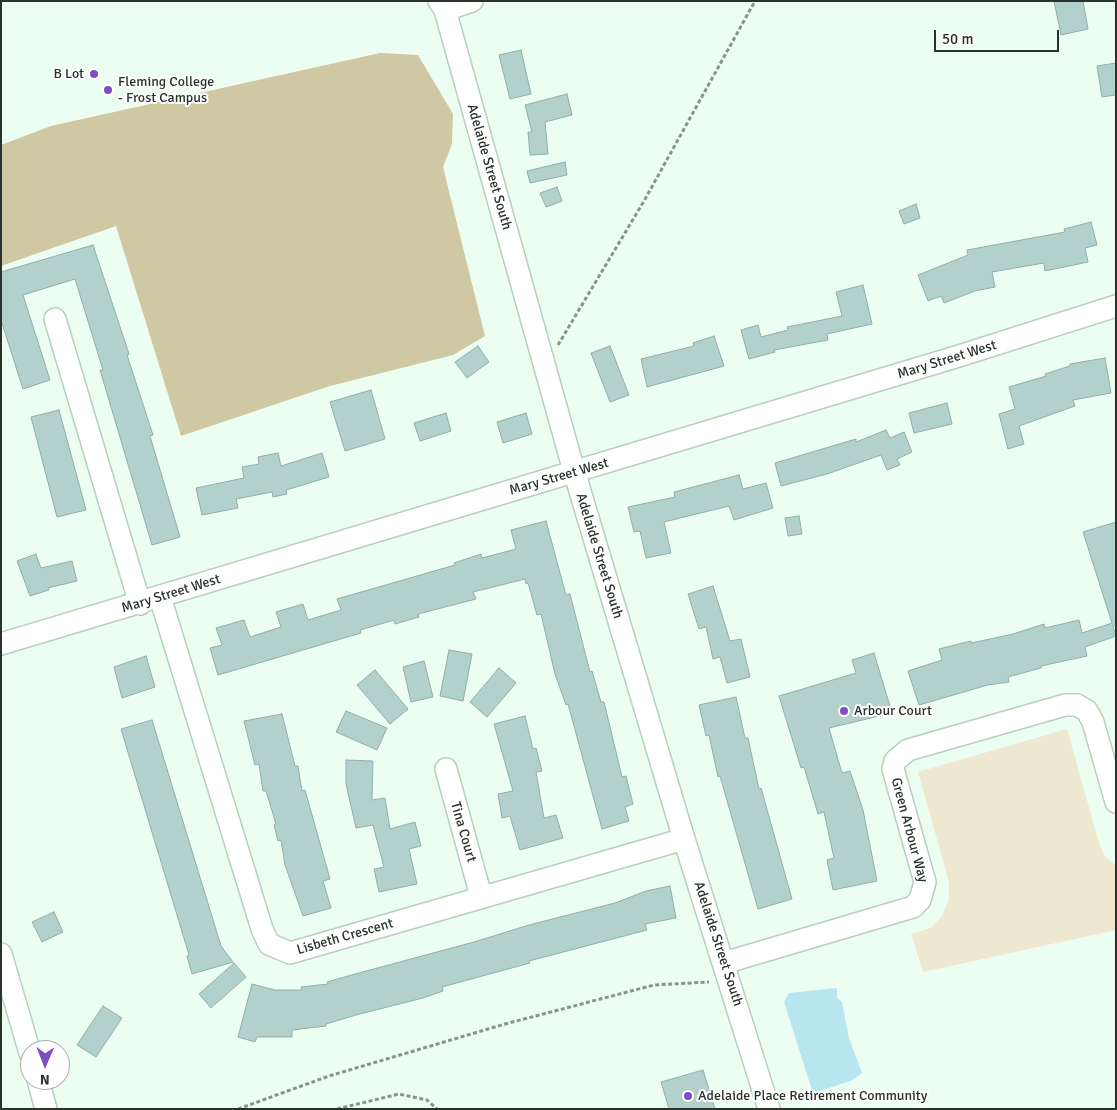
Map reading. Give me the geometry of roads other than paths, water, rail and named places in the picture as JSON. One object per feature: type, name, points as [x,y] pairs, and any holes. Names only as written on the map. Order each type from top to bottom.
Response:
[{"type":"street","points":[[442,5],[472,1]]},
{"type":"street","name":"Adelaide Street South","points":[[442,5],[574,471],[684,839],[727,970],[769,1109]]},
{"type":"street","name":"Mary Street West","points":[[1,644],[140,604],[574,471],[602,465],[1116,306]]},
{"type":"street","points":[[55,319],[140,604]]},
{"type":"street","name":"Lisbeth Crescent","points":[[160,597],[256,910],[269,944],[290,953],[481,896],[684,839]]},
{"type":"street","name":"Green Arbour Way","points":[[727,970],[913,906],[920,900],[925,882],[893,769],[895,761],[908,750],[1065,705],[1077,705],[1087,711],[1093,722],[1116,802]]},
{"type":"street","name":"Tina Court","points":[[446,769],[481,896]]},
{"type":"street","points":[[1,954],[26,1040]]},
{"type":"street","points":[[41,1090],[46,1109]]},
{"type":"water","points":[[837,988],[837,998],[842,1002],[849,1038],[862,1073],[853,1080],[817,1092],[812,1090],[784,1002],[789,993]]},
{"type":"place","name":"B Lot","points":[[94,74]]},
{"type":"place","name":"Fleming College - Frost Campus","points":[[108,90]]},
{"type":"place","name":"Arbour Court","points":[[844,711]]},
{"type":"place","name":"Adelaide Place Retirement Community","points":[[688,1096]]}]
